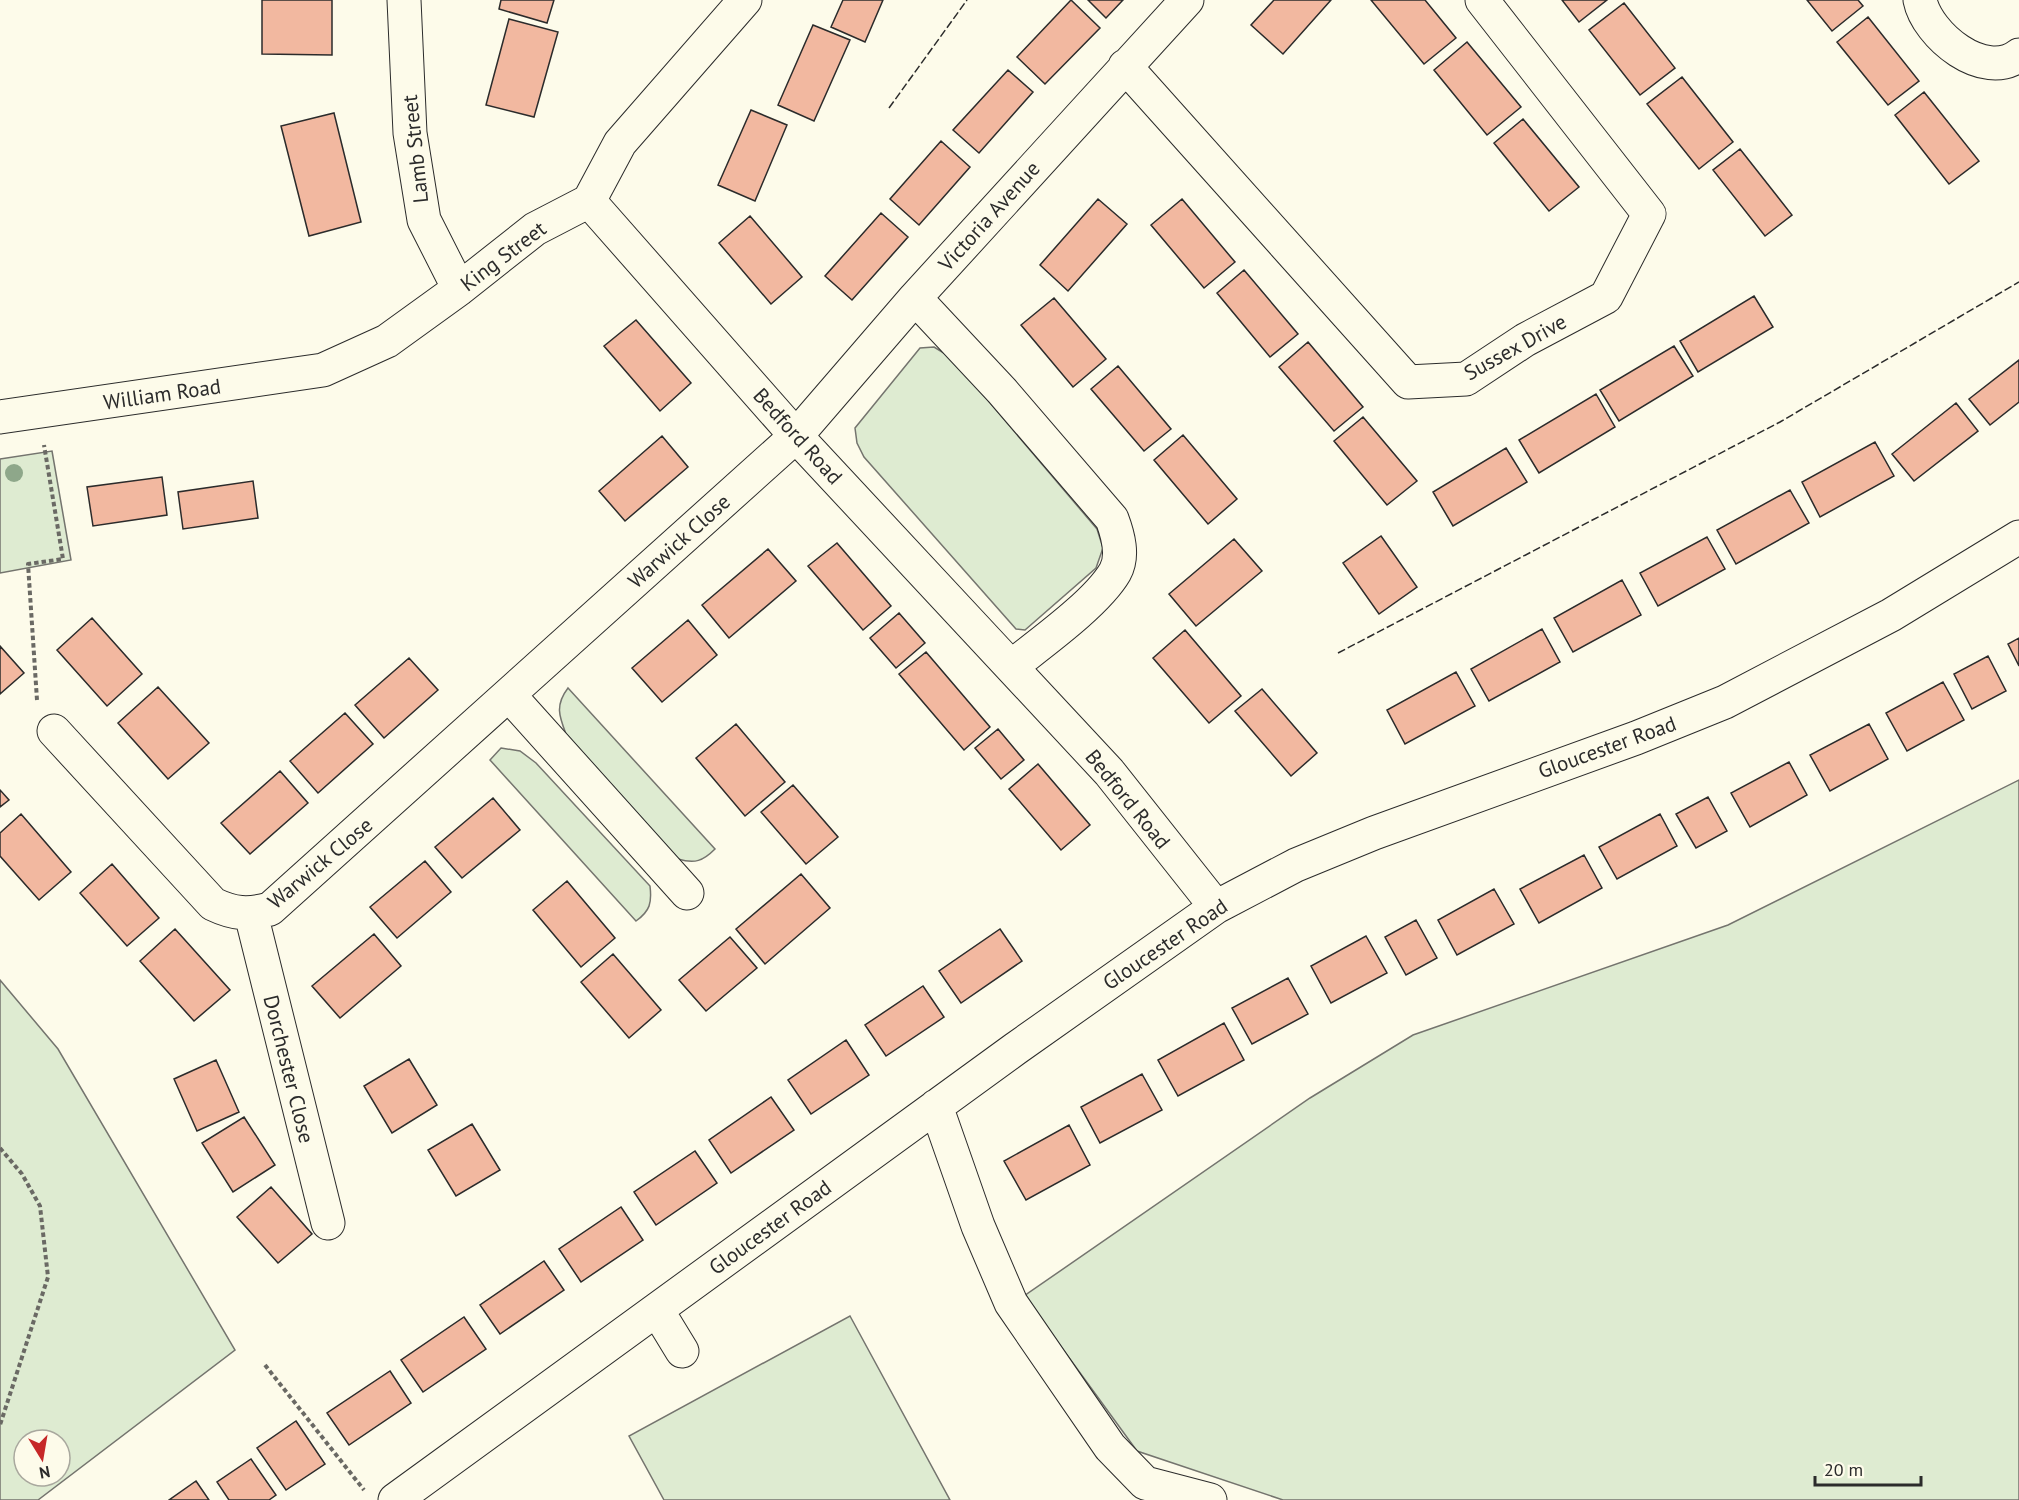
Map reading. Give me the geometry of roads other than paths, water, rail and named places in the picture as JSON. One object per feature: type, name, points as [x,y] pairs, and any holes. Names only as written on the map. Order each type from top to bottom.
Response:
[{"type":"street","name":"Lamb Street","points":[[404,0],[410,133],[424,220],[459,289]]},
{"type":"street","points":[[590,201],[620,143],[745,0]]},
{"type":"street","name":"Victoria Avenue","points":[[796,436],[915,298],[1187,0]]},
{"type":"street","name":"Sussex Drive","points":[[1125,66],[1408,382],[1466,379],[1525,340],[1606,297],[1649,214],[1482,0]]},
{"type":"street","points":[[1918,4],[1949,44],[1978,62],[2012,60],[2019,55]]},
{"type":"street","name":"King Street","points":[[324,370],[387,342],[535,229],[590,201]]},
{"type":"street","name":"Bedford Road","points":[[590,201],[796,436],[1109,772],[1216,907]]},
{"type":"street","points":[[915,298],[1002,391],[1112,519],[1118,536],[1119,554],[1115,572],[1084,608],[1012,666]]},
{"type":"street","name":"William Road","points":[[0,417],[324,370]]},
{"type":"street","name":"Warwick Close","points":[[54,731],[213,904],[230,912],[251,914],[270,909],[285,898],[796,436]]},
{"type":"street","name":"Gloucester Road","points":[[395,1500],[936,1106],[1216,907],[1296,865],[1374,833],[1636,738],[1725,702],[1891,615],[2019,537]]},
{"type":"street","points":[[509,694],[687,894]]},
{"type":"street","name":"Dorchester Close","points":[[251,914],[328,1223]]},
{"type":"street","points":[[936,1106],[978,1227],[1011,1303],[1110,1447],[1145,1483],[1210,1500]]},
{"type":"street","points":[[657,1310],[682,1351]]}]
